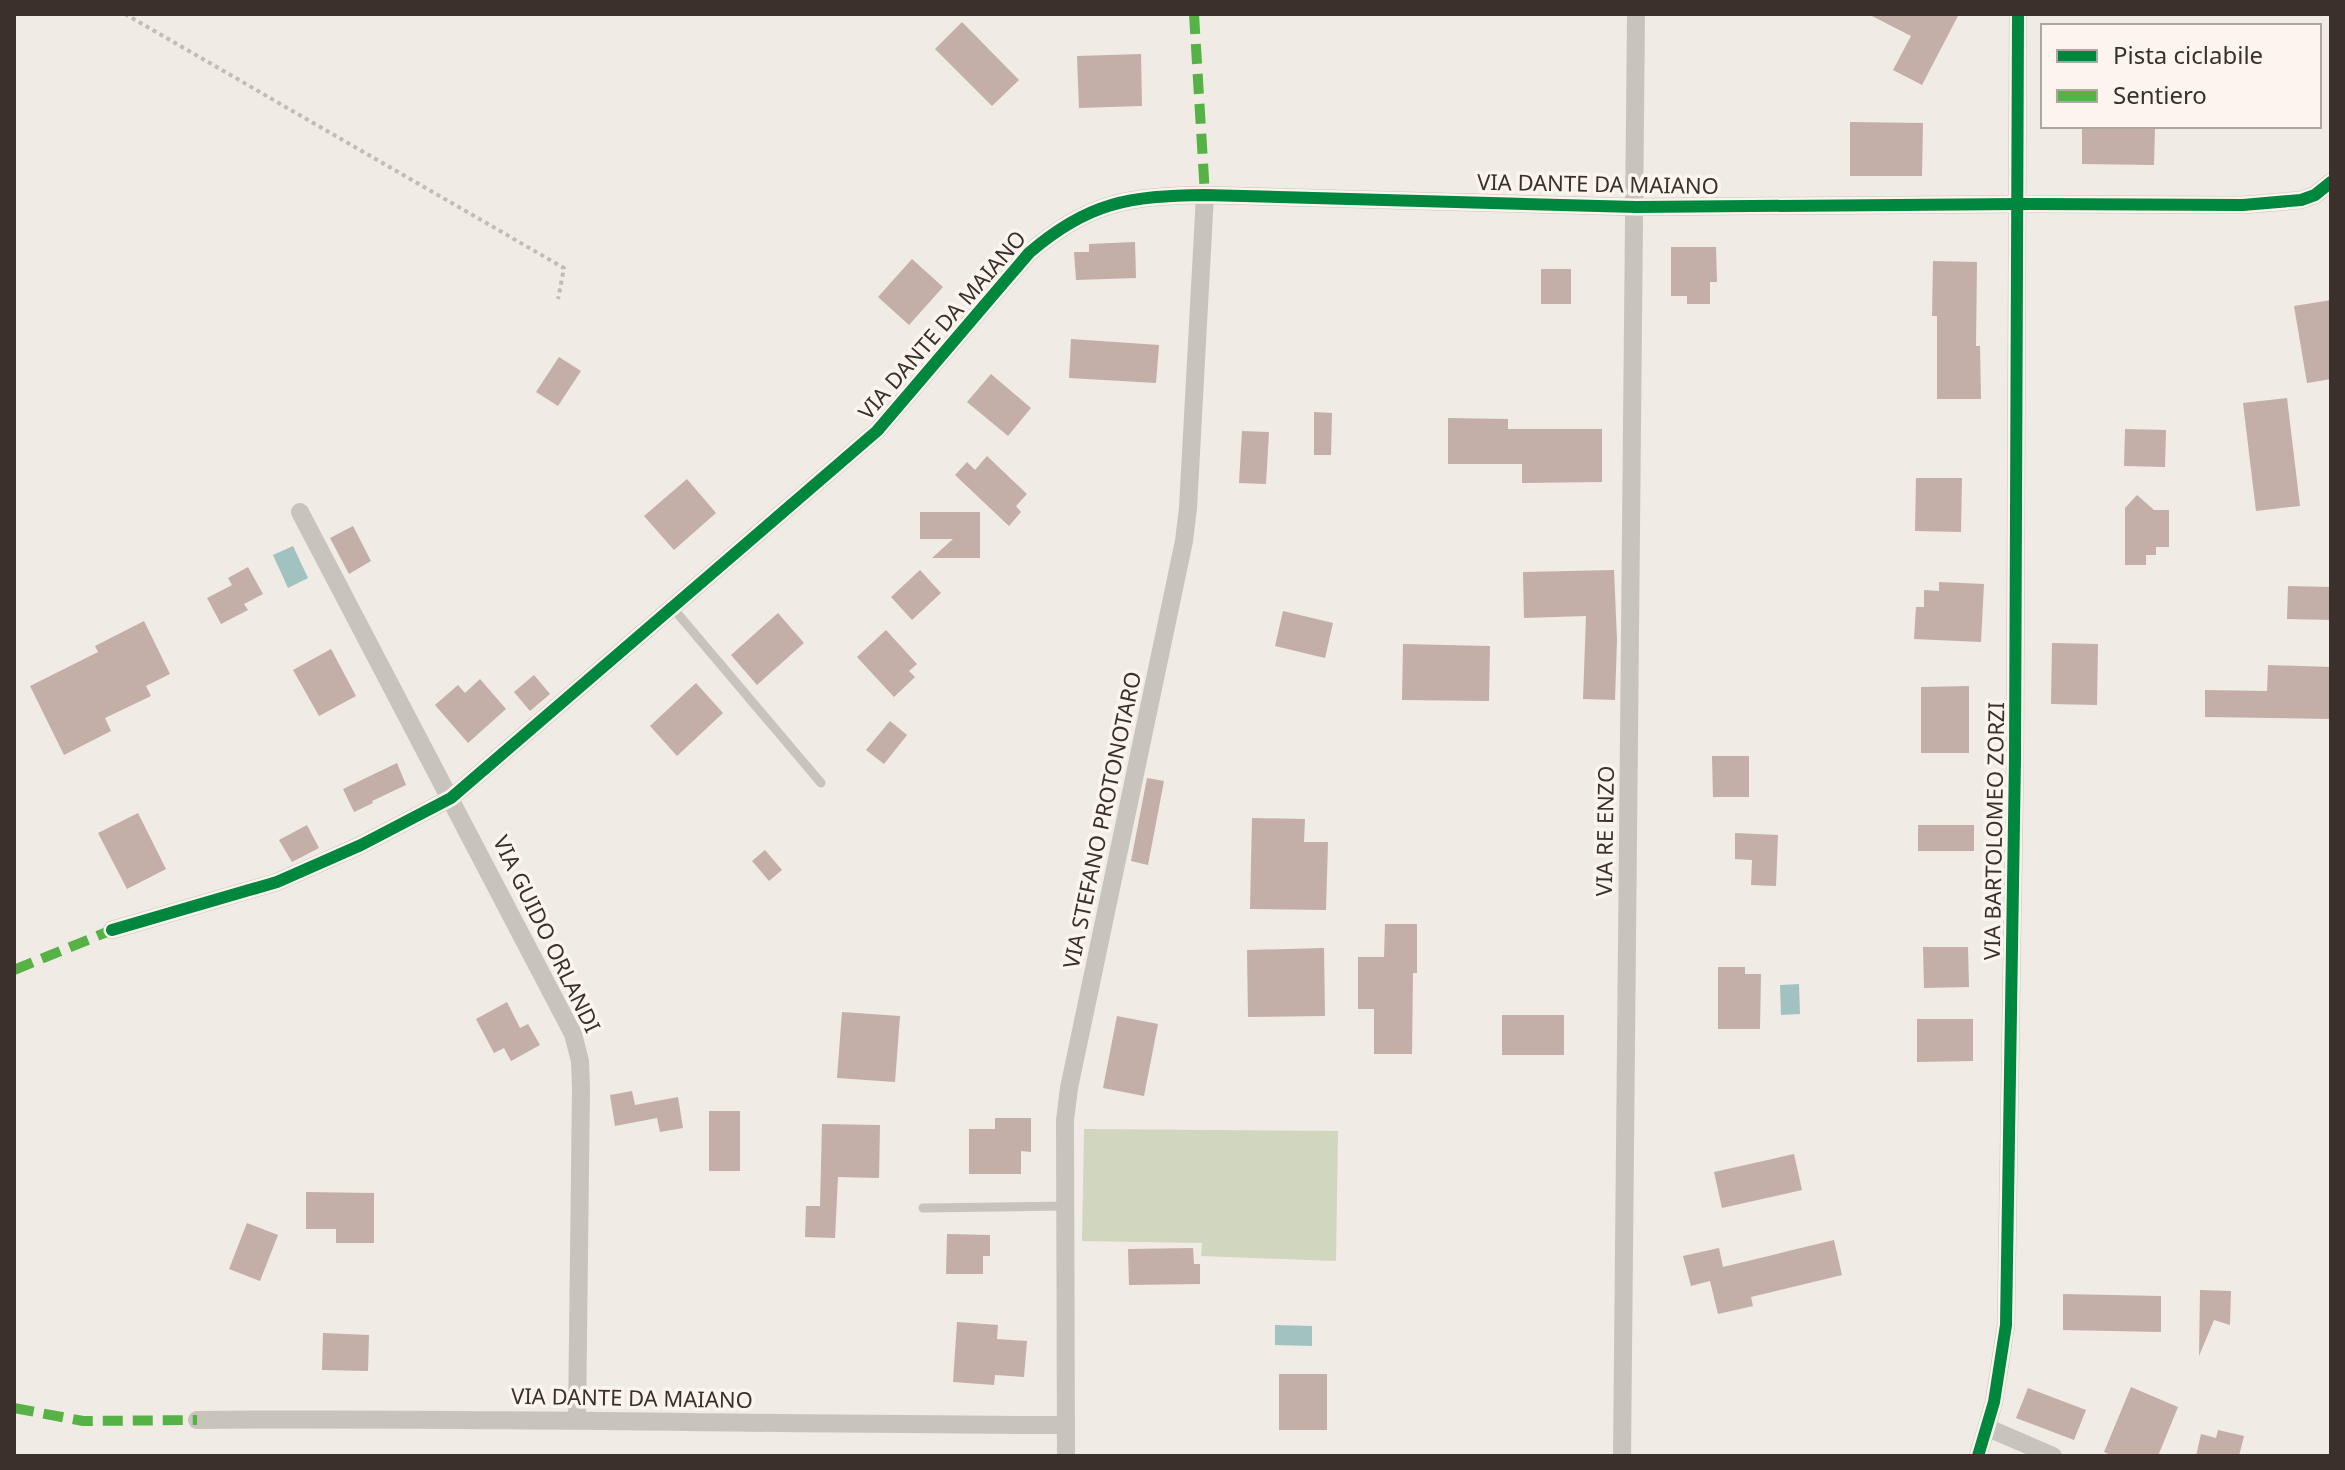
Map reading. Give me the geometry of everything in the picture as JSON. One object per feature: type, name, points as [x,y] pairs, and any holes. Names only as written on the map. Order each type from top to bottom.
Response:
[{"type":"street","name":"VIA RE ENZO","points":[[1622,1456],[1636,14]]},
{"type":"street","name":"VIA BARTOLOMEO ZORZI","points":[[1978,1456],[1988,1428],[2006,1325],[2016,743],[2018,14]]},
{"type":"street","name":"VIA DANTE DA MAIANO","points":[[112,930],[277,882],[361,845],[451,798],[877,431],[1029,253],[1055,231],[1099,208],[1137,197],[1205,195],[1636,207],[2256,204],[2301,200],[2315,195],[2331,182]]},
{"type":"street","name":"VIA STEFANO PROTONOTARO","points":[[1066,1456],[1063,1133],[1069,1088],[1184,541],[1205,195]]},
{"type":"street","name":"VIA GUIDO ORLANDI","points":[[300,512],[568,1022],[580,1061],[577,1420]]},
{"type":"street","name":"VIA DANTE DA MAIANO","points":[[197,1420],[1066,1425]]},
{"type":"street","points":[[1988,1428],[2053,1456]]},
{"type":"lane","points":[[672,607],[821,783]]},
{"type":"lane","points":[[923,1208],[1064,1206]]},
{"type":"path","points":[[125,14],[564,268],[558,299]]},
{"type":"green space","points":[[1084,1129],[1338,1131],[1336,1261],[1201,1256],[1202,1243],[1082,1241]]},
{"type":"water","points":[[293,546],[308,578],[288,588],[273,555]]},
{"type":"water","points":[[1799,984],[1800,1014],[1781,1015],[1780,985]]},
{"type":"water","points":[[1275,1325],[1312,1326],[1312,1346],[1275,1345]]},
{"type":"building","points":[[1868,14],[1959,14],[1922,85],[1893,70],[1911,36]]},
{"type":"building","points":[[962,22],[1019,80],[992,106],[935,49]]},
{"type":"building","points":[[1141,54],[1142,106],[1079,108],[1077,56]]},
{"type":"building","points":[[1850,122],[1923,123],[1922,176],[1850,176]]},
{"type":"building","points":[[2082,128],[2155,128],[2154,165],[2082,164]]},
{"type":"building","points":[[1135,242],[1136,278],[1076,280],[1074,252],[1089,252],[1089,244]]},
{"type":"building","points":[[1671,247],[1716,247],[1717,282],[1710,282],[1710,304],[1687,304],[1687,296],[1671,296]]},
{"type":"building","points":[[912,259],[943,287],[909,325],[878,297]]},
{"type":"building","points":[[1933,261],[1977,262],[1976,346],[1980,346],[1981,399],[1937,399],[1937,316],[1932,316]]},
{"type":"building","points":[[1541,269],[1571,269],[1571,304],[1541,304]]},
{"type":"building","points":[[2331,300],[2331,379],[2307,383],[2294,306]]},
{"type":"building","points":[[1071,339],[1159,345],[1156,383],[1069,378]]},
{"type":"building","points":[[559,357],[581,371],[558,406],[536,392]]},
{"type":"building","points":[[991,374],[1031,408],[1008,436],[967,402]]},
{"type":"building","points":[[2287,398],[2300,506],[2256,511],[2243,403]]},
{"type":"building","points":[[1314,412],[1332,413],[1331,455],[1314,455]]},
{"type":"building","points":[[1448,418],[1508,419],[1508,429],[1602,429],[1602,482],[1522,483],[1522,464],[1448,464]]},
{"type":"building","points":[[2125,429],[2166,430],[2165,467],[2124,466]]},
{"type":"building","points":[[1242,431],[1269,432],[1266,484],[1239,483]]},
{"type":"building","points":[[987,456],[1027,494],[1016,506],[1021,512],[1009,526],[955,475],[967,462],[975,470]]},
{"type":"building","points":[[1916,478],[1962,478],[1961,532],[1915,531]]},
{"type":"building","points":[[687,479],[716,513],[674,550],[644,516]]},
{"type":"building","points":[[2137,495],[2154,510],[2169,510],[2169,547],[2156,547],[2156,555],[2146,555],[2146,565],[2125,565],[2125,508]]},
{"type":"building","points":[[920,512],[980,512],[980,558],[932,558],[953,539],[920,539]]},
{"type":"building","points":[[353,526],[371,561],[349,574],[330,538]]},
{"type":"building","points":[[248,567],[263,594],[244,604],[248,610],[221,624],[207,598],[232,585],[228,578]]},
{"type":"building","points":[[920,570],[941,593],[912,620],[891,597]]},
{"type":"building","points":[[1614,570],[1617,640],[1615,700],[1583,699],[1586,616],[1524,618],[1523,572]]},
{"type":"building","points":[[1939,582],[1984,584],[1981,642],[1914,639],[1916,607],[1924,607],[1924,590],[1939,591]]},
{"type":"building","points":[[2288,586],[2331,587],[2331,620],[2287,619]]},
{"type":"building","points":[[1283,611],[1333,623],[1325,658],[1275,646]]},
{"type":"building","points":[[778,613],[804,643],[757,685],[731,655]]},
{"type":"building","points":[[144,621],[170,674],[146,686],[151,696],[105,718],[111,731],[64,755],[30,686],[98,652],[95,646]]},
{"type":"building","points":[[886,630],[917,664],[909,671],[915,677],[894,697],[857,657]]},
{"type":"building","points":[[2052,643],[2098,644],[2097,705],[2051,704]]},
{"type":"building","points":[[1403,644],[1490,646],[1489,701],[1402,700]]},
{"type":"building","points":[[331,649],[356,696],[319,716],[293,670]]},
{"type":"building","points":[[2268,665],[2331,667],[2331,719],[2205,717],[2205,690],[2267,691]]},
{"type":"building","points":[[534,675],[550,694],[530,711],[514,692]]},
{"type":"building","points":[[480,679],[506,709],[468,743],[435,705],[458,685],[465,693]]},
{"type":"building","points":[[696,683],[723,713],[677,756],[650,726]]},
{"type":"building","points":[[1969,686],[1969,753],[1921,753],[1921,687]]},
{"type":"building","points":[[890,721],[907,735],[884,764],[866,750]]},
{"type":"building","points":[[1712,756],[1749,756],[1749,797],[1713,797]]},
{"type":"building","points":[[397,763],[406,785],[354,812],[343,789]]},
{"type":"building","points":[[1147,778],[1164,781],[1148,865],[1131,861]]},
{"type":"building","points":[[138,813],[166,869],[127,889],[98,833]]},
{"type":"building","points":[[1252,818],[1305,819],[1304,842],[1328,842],[1326,910],[1250,909]]},
{"type":"building","points":[[307,825],[319,848],[292,862],[279,840]]},
{"type":"building","points":[[1918,825],[1974,825],[1974,851],[1918,851]]},
{"type":"building","points":[[1735,833],[1778,835],[1776,886],[1751,885],[1752,860],[1735,859]]},
{"type":"building","points":[[765,850],[782,870],[769,881],[752,861]]},
{"type":"building","points":[[1385,924],[1417,924],[1412,1054],[1374,1054],[1374,1009],[1358,1009],[1358,957],[1384,957]]},
{"type":"building","points":[[1923,947],[1968,947],[1969,987],[1924,988]]},
{"type":"building","points":[[1324,948],[1325,1016],[1248,1017],[1247,950]]},
{"type":"building","points":[[1718,967],[1745,967],[1745,974],[1761,974],[1760,1029],[1718,1029]]},
{"type":"building","points":[[507,1002],[520,1028],[528,1024],[540,1045],[511,1061],[504,1048],[494,1053],[476,1019]]},
{"type":"building","points":[[842,1012],[900,1016],[895,1082],[837,1078]]},
{"type":"building","points":[[1502,1015],[1564,1015],[1564,1055],[1502,1055]]},
{"type":"building","points":[[1117,1016],[1158,1024],[1144,1096],[1103,1088]]},
{"type":"building","points":[[1917,1019],[1973,1019],[1973,1061],[1917,1062]]},
{"type":"building","points":[[632,1091],[635,1105],[678,1097],[683,1128],[660,1132],[657,1118],[615,1126],[610,1095]]},
{"type":"building","points":[[709,1111],[740,1111],[740,1171],[709,1171]]},
{"type":"building","points":[[995,1118],[1031,1118],[1031,1152],[1021,1151],[1021,1174],[969,1174],[969,1129],[995,1129]]},
{"type":"building","points":[[822,1124],[880,1125],[879,1178],[838,1177],[835,1238],[805,1237],[806,1206],[820,1206]]},
{"type":"building","points":[[1794,1154],[1802,1190],[1722,1208],[1714,1172]]},
{"type":"building","points":[[306,1192],[374,1193],[374,1243],[336,1243],[336,1229],[306,1229]]},
{"type":"building","points":[[247,1223],[278,1235],[260,1281],[229,1269]]},
{"type":"building","points":[[947,1234],[990,1235],[990,1256],[983,1256],[983,1274],[946,1274]]},
{"type":"building","points":[[1834,1240],[1842,1275],[1751,1297],[1753,1306],[1718,1314],[1710,1281],[1691,1286],[1683,1256],[1719,1248],[1723,1267]]},
{"type":"building","points":[[1193,1248],[1194,1264],[1200,1264],[1200,1284],[1129,1285],[1128,1249]]},
{"type":"building","points":[[2200,1290],[2231,1291],[2230,1325],[2214,1320],[2199,1356]]},
{"type":"building","points":[[2063,1294],[2161,1296],[2161,1332],[2063,1330]]},
{"type":"building","points":[[957,1322],[998,1325],[997,1339],[1027,1341],[1024,1377],[995,1375],[994,1385],[953,1382]]},
{"type":"building","points":[[323,1333],[369,1335],[368,1371],[322,1370]]},
{"type":"building","points":[[1279,1374],[1327,1374],[1327,1430],[1279,1430]]},
{"type":"building","points":[[2131,1387],[2178,1407],[2158,1456],[2113,1456],[2104,1452]]},
{"type":"building","points":[[2028,1388],[2086,1410],[2074,1440],[2016,1418]]},
{"type":"building","points":[[2218,1430],[2244,1436],[2239,1456],[2196,1456],[2201,1434],[2216,1438]]},
{"type":"marked path","points":[[1194,14],[1205,195]]},
{"type":"marked path","points":[[14,970],[112,930]]},
{"type":"marked path","points":[[14,1408],[83,1421],[197,1420]]},
{"type":"cycle path","points":[[1978,1456],[1994,1402],[2006,1325],[2015,759],[2018,14]]},
{"type":"cycle path","points":[[112,930],[277,882],[361,845],[451,798],[877,431],[1029,253],[1071,223],[1111,205],[1154,197],[1205,195],[1636,207],[2243,205],[2301,200],[2315,195],[2331,182]]}]
